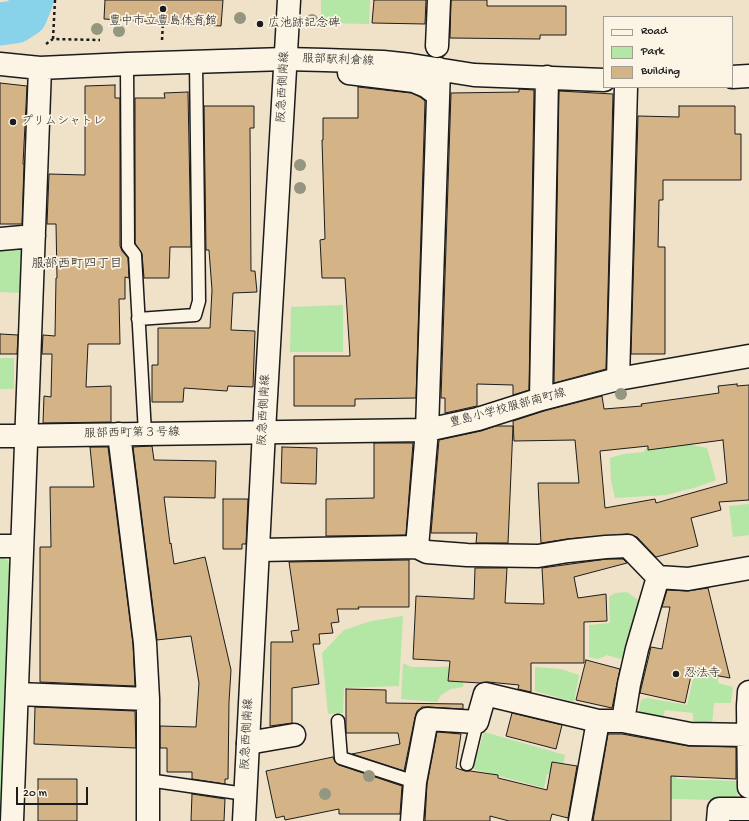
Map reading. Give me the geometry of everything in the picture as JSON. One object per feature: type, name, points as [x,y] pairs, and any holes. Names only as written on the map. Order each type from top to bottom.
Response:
[{"type":"street","name":"阪急西側南線","points":[[244,821],[264,431],[289,0]]},
{"type":"street","points":[[437,46],[439,0]]},
{"type":"street","name":"服部駅利倉線","points":[[0,64],[40,68],[76,65],[285,59],[325,60],[383,62],[474,75],[603,80]]},
{"type":"street","points":[[325,60],[347,73],[414,81],[426,86],[438,94]]},
{"type":"street","points":[[12,821],[40,68]]},
{"type":"street","points":[[416,547],[427,430],[440,69]]},
{"type":"street","points":[[733,77],[749,76]]},
{"type":"street","points":[[541,399],[547,78]]},
{"type":"street","points":[[618,379],[626,88]]},
{"type":"street","points":[[0,239],[34,236]]},
{"type":"street","name":"豊島小学校服部南町線","points":[[264,431],[427,430],[478,419],[541,399],[618,379],[749,356]]},
{"type":"street","name":"服部西町第３号線","points":[[0,436],[264,431]]},
{"type":"street","points":[[119,434],[145,643],[148,699],[148,821]]},
{"type":"street","points":[[0,546],[22,546]]},
{"type":"street","points":[[258,550],[416,547],[427,552],[467,555],[538,556],[568,551],[628,546],[658,577],[688,579],[749,568]]},
{"type":"street","points":[[623,721],[636,649],[658,577]]},
{"type":"street","points":[[749,692],[749,787]]},
{"type":"street","points":[[17,694],[148,699]]},
{"type":"street","points":[[412,821],[415,782],[427,719],[477,722],[485,694],[598,721],[623,721],[690,734],[748,734]]},
{"type":"street","points":[[580,821],[598,721]]},
{"type":"street","points":[[248,743],[294,735]]},
{"type":"street","points":[[718,821],[720,809],[749,809]]},
{"type":"lane","points":[[138,319],[195,315],[199,301],[196,62]]},
{"type":"lane","points":[[127,64],[128,246],[135,255],[145,433]]},
{"type":"lane","points":[[338,721],[341,758],[415,782]]},
{"type":"lane","points":[[467,764],[477,722]]},
{"type":"lane","points":[[148,780],[245,794]]},
{"type":"path","points":[[53,39],[56,0]]},
{"type":"green space","points":[[321,0],[370,0],[369,24],[321,23]]},
{"type":"green space","points":[[24,246],[22,293],[0,292],[0,249]]},
{"type":"green space","points":[[343,305],[343,352],[290,352],[291,307]]},
{"type":"green space","points":[[0,358],[14,358],[14,389],[0,389]]},
{"type":"green space","points":[[650,441],[674,441],[707,448],[716,480],[697,487],[666,495],[615,498],[611,481],[610,458],[623,454],[644,452]]},
{"type":"green space","points":[[749,504],[749,535],[733,537],[729,506]]},
{"type":"green space","points":[[0,554],[10,563],[4,821],[0,821]]},
{"type":"green space","points":[[627,592],[641,602],[628,661],[607,655],[598,659],[589,657],[589,625],[610,623],[609,597],[615,593]]},
{"type":"green space","points":[[403,616],[399,686],[344,688],[343,713],[328,714],[322,653],[344,630],[371,621]]},
{"type":"green space","points":[[697,662],[720,663],[718,683],[733,687],[731,703],[714,703],[712,725],[693,723],[693,713],[665,710],[663,719],[647,718],[639,710],[641,700],[647,698],[687,705]]},
{"type":"green space","points":[[403,663],[411,667],[455,666],[465,668],[463,687],[451,689],[441,695],[437,702],[401,699]]},
{"type":"green space","points":[[535,667],[561,669],[579,675],[574,702],[535,691]]},
{"type":"green space","points":[[484,732],[565,755],[562,769],[555,775],[547,774],[544,788],[473,769]]},
{"type":"green space","points":[[677,760],[677,779],[738,781],[737,801],[652,798]]},
{"type":"building","name":"豊中市立豊島体育館","points":[[105,0],[223,0],[221,26],[104,19]]},
{"type":"building","points":[[374,0],[426,0],[425,24],[372,23]]},
{"type":"building","points":[[451,0],[487,0],[487,6],[566,6],[566,35],[540,35],[540,39],[450,38]]},
{"type":"building","points":[[0,83],[27,86],[22,224],[0,224]]},
{"type":"building","points":[[115,85],[115,98],[120,98],[120,246],[128,258],[129,278],[125,277],[125,299],[119,299],[120,344],[88,344],[86,387],[111,386],[111,422],[43,423],[44,396],[51,397],[52,354],[42,354],[43,335],[55,336],[57,278],[56,224],[47,224],[49,174],[85,175],[85,86]]},
{"type":"building","points":[[358,87],[411,93],[425,101],[416,398],[355,399],[355,406],[294,406],[294,356],[350,356],[345,278],[322,278],[320,240],[325,239],[322,140],[323,118],[358,118]]},
{"type":"building","points":[[519,89],[534,90],[529,390],[513,395],[513,385],[477,384],[477,406],[445,413],[445,398],[441,398],[451,93],[519,92]]},
{"type":"building","points":[[559,91],[613,94],[606,369],[554,383]]},
{"type":"building","points":[[188,92],[191,247],[170,247],[169,278],[144,278],[142,254],[135,243],[135,98],[165,98],[164,93]]},
{"type":"building","points":[[204,106],[254,106],[254,128],[250,128],[251,271],[255,271],[257,292],[233,293],[231,330],[255,331],[253,387],[228,386],[227,391],[184,388],[183,402],[152,402],[152,365],[158,365],[158,328],[210,328],[212,290],[209,250],[206,250]]},
{"type":"building","points":[[679,106],[735,106],[735,134],[741,134],[741,180],[663,180],[663,200],[659,200],[658,247],[665,247],[665,354],[631,354],[638,116],[679,117]]},
{"type":"building","points":[[0,334],[18,335],[17,354],[0,354]]},
{"type":"building","points":[[737,384],[737,386],[749,385],[749,500],[719,502],[721,510],[691,518],[698,546],[656,557],[637,537],[628,534],[567,539],[541,543],[538,483],[579,483],[575,440],[514,441],[513,421],[544,411],[602,396],[604,409],[642,406],[641,404],[719,393],[718,386]],"holes":[[[723,440],[727,483],[656,503],[655,499],[605,508],[600,451],[648,446],[648,450]]]},
{"type":"building","points":[[496,426],[513,426],[508,543],[476,543],[477,533],[431,533],[439,440],[481,431]]},
{"type":"building","points":[[374,443],[413,443],[406,535],[326,536],[326,499],[374,498]]},
{"type":"building","points":[[152,446],[154,460],[216,461],[215,498],[164,497],[174,564],[205,557],[231,670],[228,779],[225,779],[225,784],[192,779],[192,772],[167,772],[167,748],[160,748],[160,726],[196,727],[199,683],[191,636],[157,640],[133,447]]},
{"type":"building","points":[[90,447],[108,447],[133,644],[135,686],[40,682],[40,547],[51,547],[50,487],[94,487]]},
{"type":"building","points":[[282,447],[317,448],[316,484],[281,483]]},
{"type":"building","points":[[223,499],[248,499],[246,544],[242,544],[242,549],[223,549]]},
{"type":"building","points":[[607,559],[623,559],[627,563],[574,577],[578,598],[606,594],[607,621],[584,622],[584,663],[531,663],[531,692],[518,689],[519,685],[488,682],[448,681],[450,661],[413,659],[416,596],[474,599],[475,568],[507,568],[505,603],[544,604],[542,568]]},
{"type":"building","points":[[409,560],[409,607],[358,607],[359,609],[337,609],[339,622],[331,623],[333,633],[319,634],[320,644],[313,644],[319,684],[292,688],[292,723],[270,726],[271,642],[293,642],[291,631],[299,630],[289,562]]},
{"type":"building","points":[[708,588],[730,678],[692,671],[685,703],[640,693],[651,647],[662,649],[670,607],[662,607],[667,590],[687,591]]},
{"type":"building","points":[[586,660],[620,669],[612,708],[576,700]]},
{"type":"building","points":[[346,689],[386,690],[386,703],[463,704],[463,709],[422,707],[417,711],[404,771],[352,754],[400,744],[398,733],[346,733]]},
{"type":"building","points":[[35,707],[135,711],[136,748],[34,744]]},
{"type":"building","points":[[512,713],[562,725],[556,749],[506,736]]},
{"type":"building","points":[[437,732],[461,734],[456,768],[465,771],[498,775],[498,778],[547,790],[552,762],[577,766],[568,818],[552,814],[550,821],[509,821],[490,816],[490,821],[425,821],[427,784]]},
{"type":"building","points":[[608,734],[622,734],[688,746],[736,747],[736,779],[671,776],[671,821],[593,821]]},
{"type":"building","points":[[333,757],[335,762],[339,765],[402,786],[400,814],[339,814],[339,809],[285,820],[284,816],[276,818],[266,771]]},
{"type":"building","points":[[38,779],[77,779],[77,821],[38,821]]},
{"type":"building","points":[[192,794],[225,799],[224,821],[191,821]]},
{"type":"waterway","points":[[0,24],[15,22],[26,15],[32,0]]},
{"type":"place","name":"豊中市立豊島体育館","points":[[163,9]]},
{"type":"place","name":"広池跡記念碑","points":[[260,24]]},
{"type":"place","name":"プリムシャトレ","points":[[13,122]]},
{"type":"place","name":"忍法寺","points":[[676,674]]},
{"type":"district","name":"服部西町四丁目","points":[[77,265]]}]
